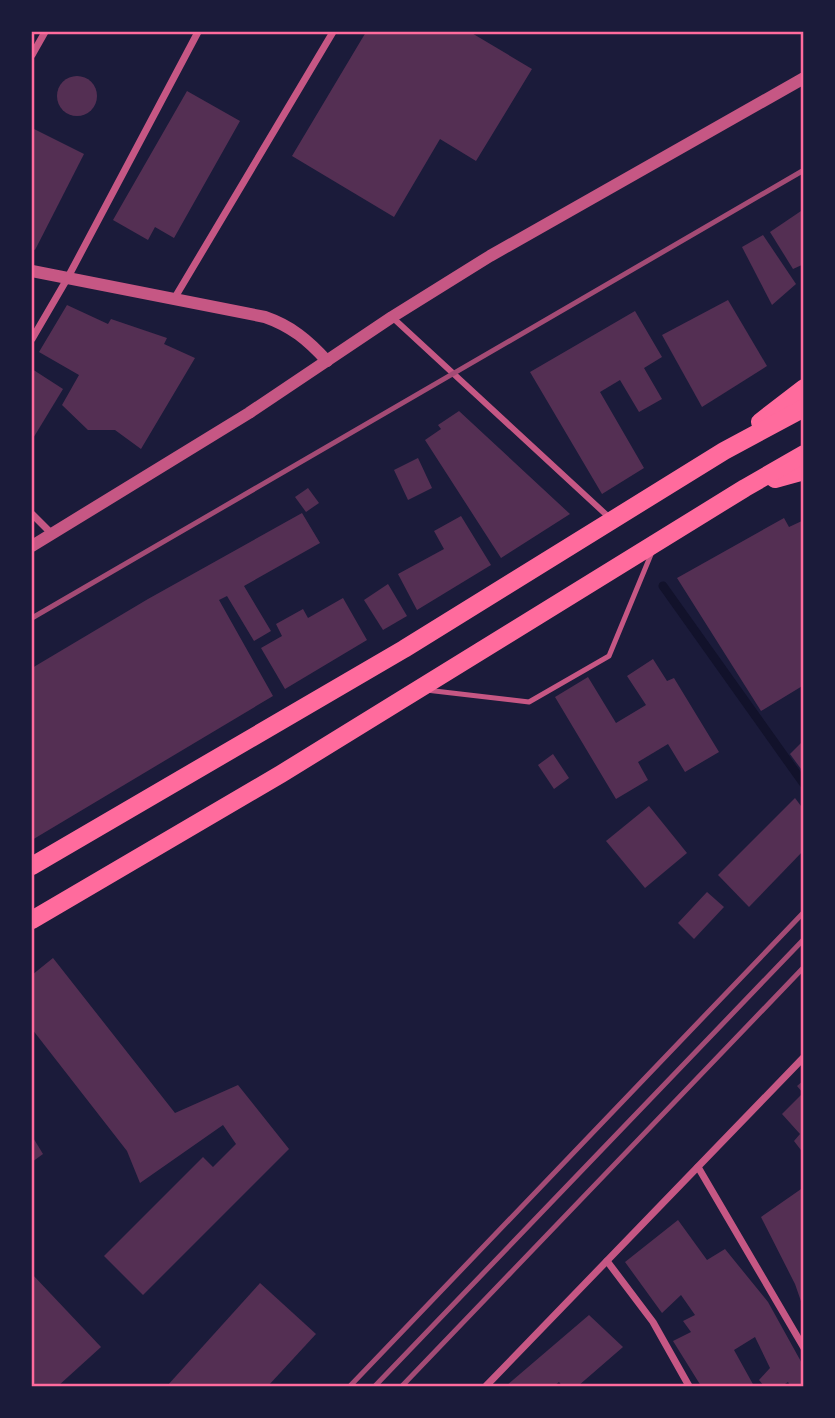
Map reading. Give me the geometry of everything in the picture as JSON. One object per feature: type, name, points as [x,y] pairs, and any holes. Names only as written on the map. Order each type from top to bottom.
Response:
[{"type":"main road","points":[[723,451],[803,387]]},
{"type":"main road","points":[[32,866],[404,649],[723,451],[803,408]]},
{"type":"main road","points":[[32,920],[281,774],[803,454]]},
{"type":"main road","points":[[745,488],[803,471]]},
{"type":"street","points":[[32,55],[45,32]]},
{"type":"street","points":[[32,339],[67,279],[198,32]]},
{"type":"street","points":[[174,299],[333,32]]},
{"type":"street","points":[[32,546],[249,413],[392,317],[513,243],[803,78]]},
{"type":"street","points":[[32,271],[278,321],[301,334],[327,360]]},
{"type":"street","points":[[392,317],[612,520]]},
{"type":"street","points":[[32,514],[52,534]]},
{"type":"street","points":[[486,1387],[803,1057]]},
{"type":"street","points":[[698,1167],[803,1348]]},
{"type":"street","points":[[607,1261],[653,1321],[689,1387]]},
{"type":"lane","points":[[419,690],[529,702],[609,656],[656,543]]},
{"type":"building","points":[[366,32],[470,32],[532,69],[476,161],[440,139],[394,217],[292,156]]},
{"type":"building","points":[[77,76],[91,82],[97,96],[91,110],[77,116],[63,110],[57,96],[63,82]]},
{"type":"building","points":[[187,91],[240,121],[174,238],[155,227],[148,240],[113,220]]},
{"type":"building","points":[[32,128],[84,154],[35,250],[32,249]]},
{"type":"building","points":[[804,209],[804,264],[793,269],[770,232]]},
{"type":"building","points":[[763,235],[796,284],[772,305],[742,247]]},
{"type":"building","points":[[728,300],[767,366],[702,407],[662,335]]},
{"type":"building","points":[[67,305],[108,324],[111,319],[167,338],[164,344],[195,358],[141,449],[115,430],[88,430],[62,405],[79,375],[39,352]]},
{"type":"building","points":[[635,311],[662,357],[644,368],[662,399],[639,412],[620,380],[600,392],[644,468],[602,494],[530,372]]},
{"type":"building","points":[[32,369],[63,389],[32,440]]},
{"type":"building","points":[[459,411],[570,514],[501,558],[425,440],[441,429],[438,425]]},
{"type":"building","points":[[418,458],[432,488],[408,500],[394,470]]},
{"type":"building","points":[[308,488],[319,503],[306,512],[295,497]]},
{"type":"building","points":[[302,513],[320,543],[244,586],[271,631],[254,641],[227,596],[219,600],[273,696],[32,840],[32,668]]},
{"type":"building","points":[[461,516],[491,565],[417,610],[398,574],[444,549],[434,531]]},
{"type":"building","points":[[784,518],[789,527],[804,520],[804,685],[761,711],[677,578]]},
{"type":"building","points":[[388,584],[407,616],[383,630],[364,600]]},
{"type":"building","points":[[343,598],[367,640],[285,689],[261,648],[282,636],[276,624],[303,609],[308,618]]},
{"type":"building","points":[[653,659],[667,681],[674,678],[719,752],[685,772],[668,744],[638,762],[648,780],[616,799],[555,697],[588,677],[616,723],[646,705],[627,676]]},
{"type":"building","points":[[804,740],[804,773],[790,754]]},
{"type":"building","points":[[553,754],[569,778],[554,789],[538,765]]},
{"type":"building","points":[[795,798],[804,810],[804,850],[749,907],[718,875]]},
{"type":"building","points":[[649,806],[687,853],[645,888],[606,841]]},
{"type":"building","points":[[707,892],[724,907],[694,939],[678,923]]},
{"type":"building","points":[[53,958],[175,1113],[238,1085],[289,1149],[143,1295],[104,1256],[203,1157],[213,1167],[236,1144],[223,1125],[140,1183],[127,1151],[32,1029],[32,975]]},
{"type":"building","points":[[804,1080],[804,1154],[794,1141],[800,1134],[782,1114],[803,1093],[797,1086]]},
{"type":"building","points":[[32,1136],[43,1154],[32,1162]]},
{"type":"building","points":[[804,1187],[803,1307],[795,1284],[761,1217]]},
{"type":"building","points":[[678,1220],[707,1260],[725,1249],[768,1302],[804,1367],[804,1386],[790,1386],[788,1382],[782,1386],[764,1386],[759,1380],[770,1368],[755,1337],[734,1350],[754,1386],[701,1386],[673,1341],[691,1332],[683,1321],[695,1315],[681,1295],[662,1313],[625,1262]]},
{"type":"building","points":[[32,1274],[101,1347],[58,1386],[32,1386]]},
{"type":"building","points":[[260,1283],[316,1334],[268,1386],[167,1386]]},
{"type":"building","points":[[589,1315],[623,1347],[578,1386],[562,1386],[559,1382],[554,1386],[506,1386]]},
{"type":"waterway","points":[[663,586],[804,784]]},
{"type":"railway","points":[[32,618],[804,170]]},
{"type":"railway","points":[[350,1386],[804,912]]},
{"type":"railway","points":[[375,1386],[804,939]]},
{"type":"railway","points":[[402,1386],[804,967]]}]
